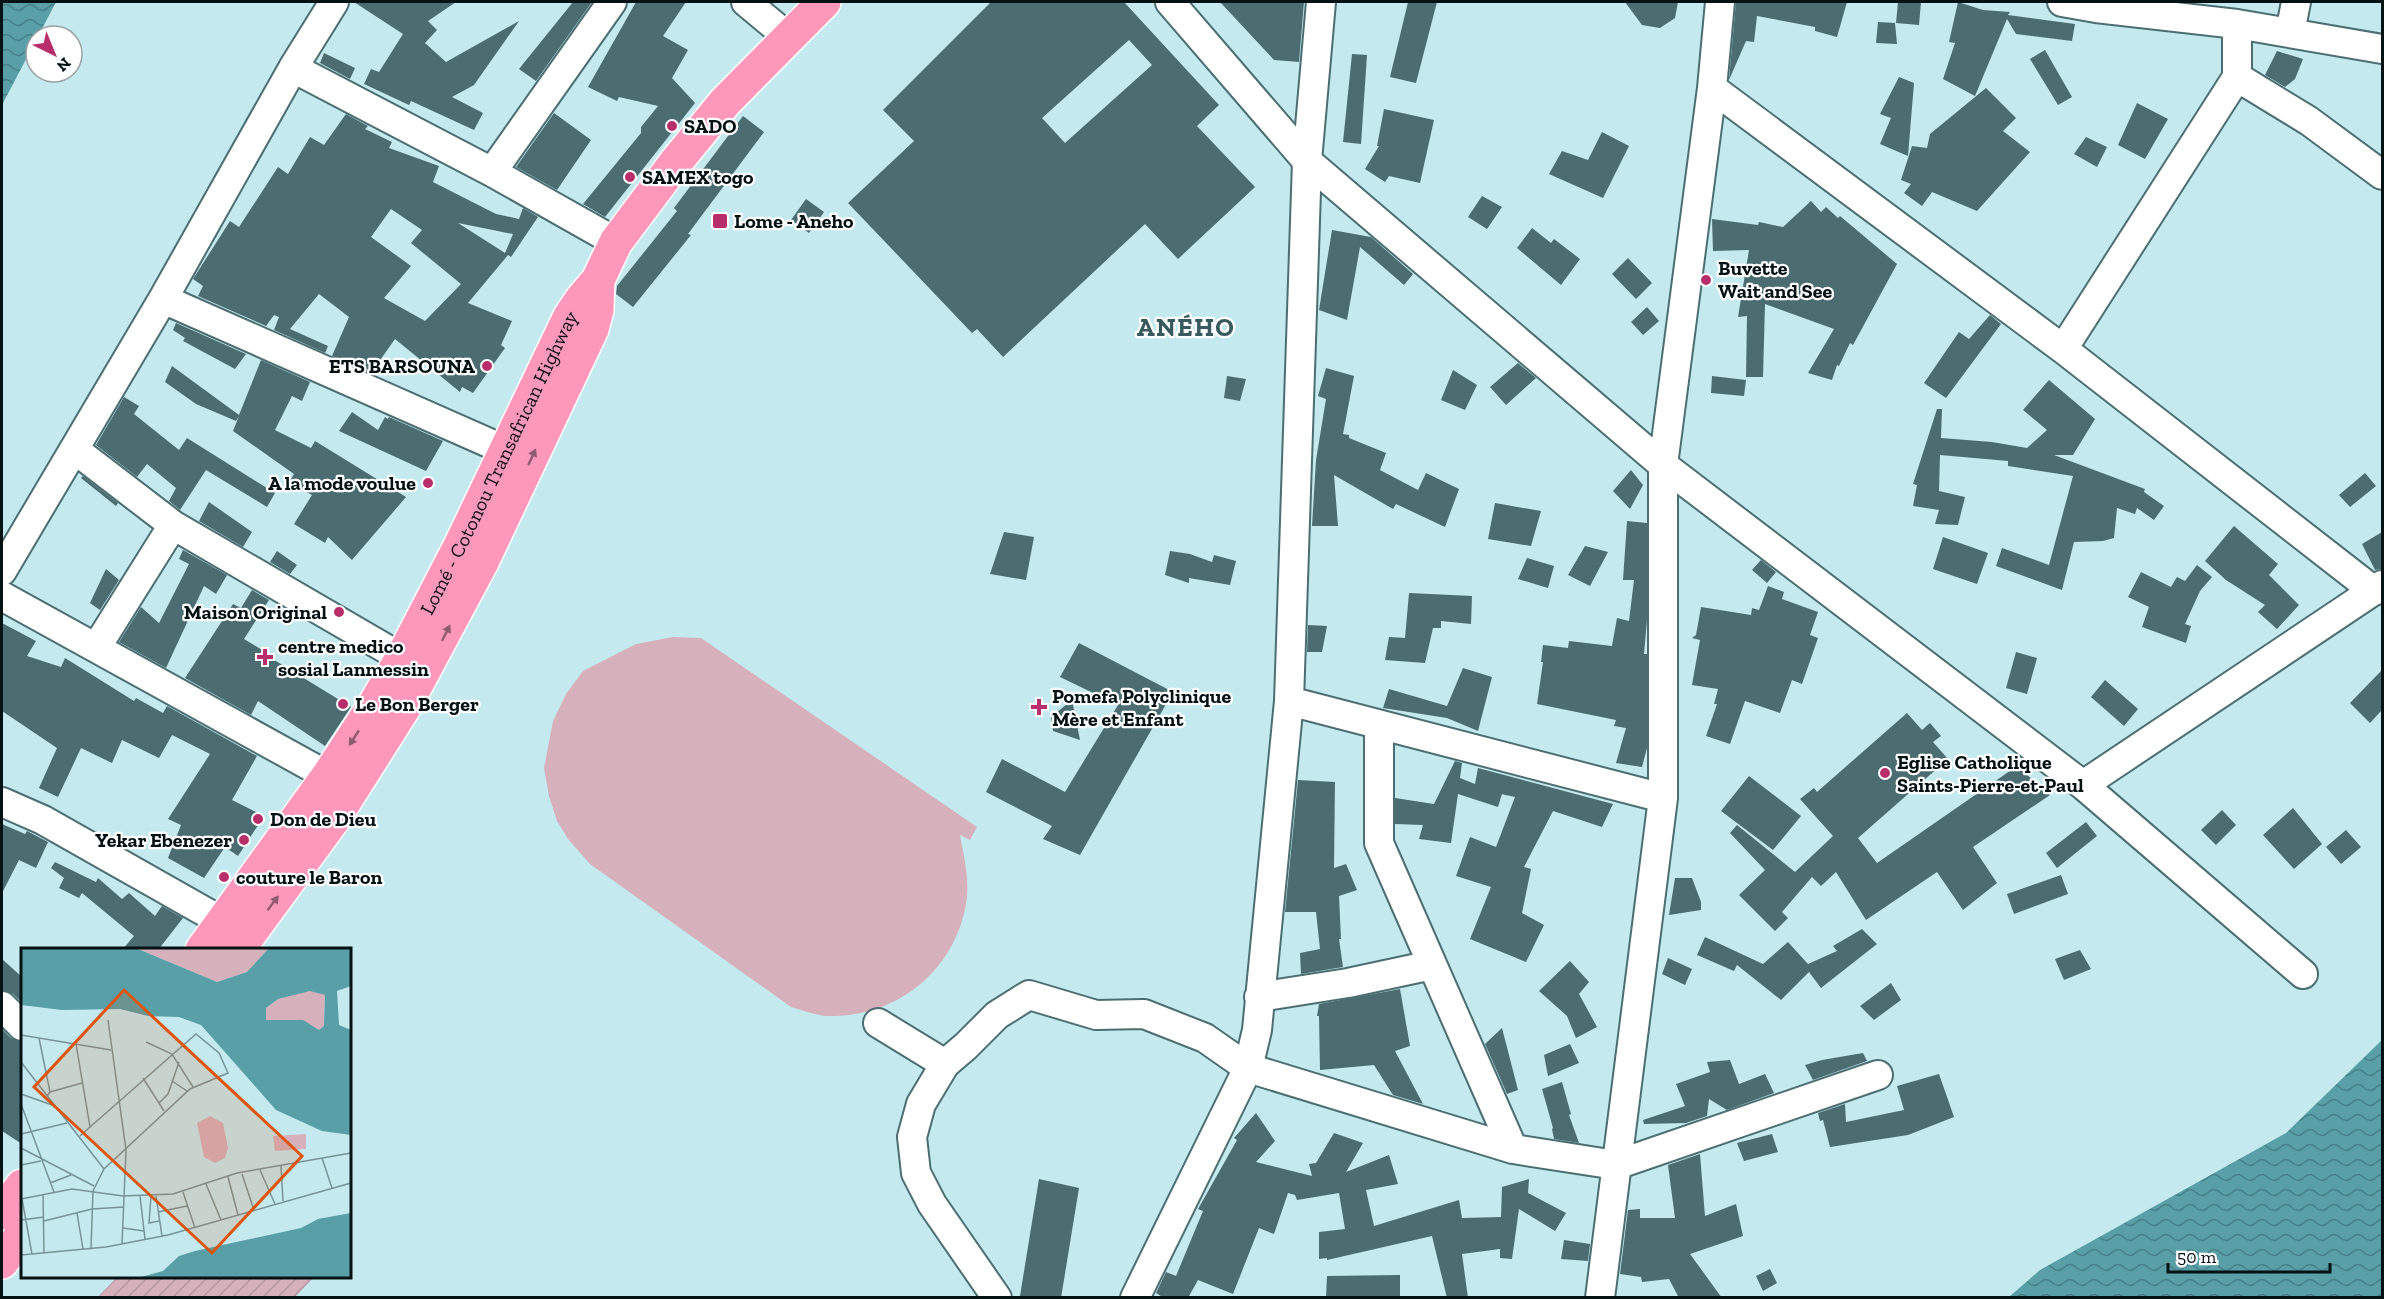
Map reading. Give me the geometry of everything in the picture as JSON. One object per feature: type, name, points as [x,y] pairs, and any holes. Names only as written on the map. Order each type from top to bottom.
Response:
[{"type":"highway","name":"Lomé - Cotonou Transafrican Highway","points":[[231,936],[328,776],[374,707],[402,658],[461,544],[569,318],[580,300],[598,280],[616,242],[676,162],[725,102],[819,3]]},
{"type":"highway","name":"Lomé - Cotonou Transafrican Highway","points":[[206,948],[231,936],[333,820],[405,706],[482,562],[592,329],[597,310],[598,280]]},
{"type":"highway","points":[[2,1213],[21,1187]]},
{"type":"highway","points":[[2,1262],[21,1235]]},
{"type":"street","points":[[2,571],[162,299],[293,68],[334,2]]},
{"type":"street","points":[[492,172],[612,2]]},
{"type":"street","points":[[746,2],[788,37]]},
{"type":"street","points":[[1170,2],[1307,161],[1663,465],[2083,785],[2302,974]]},
{"type":"street","points":[[1135,1298],[1248,1068],[1257,1030],[1289,701],[1307,161],[1321,2]]},
{"type":"street","points":[[1600,1298],[1663,798],[1663,465],[1712,88],[1720,2]]},
{"type":"street","points":[[2062,2],[2104,5],[2237,24],[2382,49]]},
{"type":"street","points":[[2290,33],[2296,2]]},
{"type":"street","points":[[2063,349],[2237,76],[2237,24]]},
{"type":"street","points":[[293,68],[492,172],[616,242]]},
{"type":"street","points":[[2237,76],[2309,121],[2382,175]]},
{"type":"street","points":[[1712,88],[2063,349],[2378,588],[2083,785]]},
{"type":"street","points":[[162,299],[505,450]]},
{"type":"street","points":[[74,449],[172,525],[402,658]]},
{"type":"street","points":[[96,648],[172,525]]},
{"type":"street","points":[[2,596],[328,776]]},
{"type":"street","points":[[1289,701],[1663,798]]},
{"type":"street","points":[[1379,725],[1379,843],[1513,1149]]},
{"type":"street","points":[[2,802],[43,820],[231,936]]},
{"type":"street","points":[[1259,997],[1348,983],[1432,965]]},
{"type":"street","points":[[997,1298],[932,1204],[916,1173],[912,1137],[921,1104],[945,1064],[997,1014],[1029,995],[1096,1016],[1144,1014],[1205,1038],[1248,1068],[1513,1149],[1616,1165],[1878,1075]]},
{"type":"street","points":[[2,1006],[21,1025]]},
{"type":"street","points":[[878,1023],[945,1064]]},
{"type":"shaded area","points":[[673,637],[701,638],[977,827],[970,840],[960,835],[967,887],[966,904],[959,928],[949,950],[935,970],[918,986],[876,1009],[852,1015],[826,1016],[791,1007],[590,864],[568,839],[557,821],[549,796],[544,768],[553,721],[566,694],[583,671],[636,644]]},
{"type":"shaded area","points":[[116,1278],[313,1278],[295,1297],[98,1297]]},
{"type":"water","points":[[2,2],[56,2],[44,24],[24,24],[24,63],[2,105]]},
{"type":"water","points":[[2382,1040],[2382,1297],[2009,1297],[2040,1270],[2286,1133]]},
{"type":"building","points":[[354,2],[456,2],[428,21],[437,30],[425,43],[446,62],[519,21],[474,85],[452,97],[483,113],[474,130],[411,101],[409,105],[364,84],[371,69],[379,72],[403,34]]},
{"type":"building","points":[[573,2],[592,2],[536,81],[519,69]]},
{"type":"building","points":[[636,2],[686,2],[663,36],[688,50],[672,78],[695,103],[605,217],[583,204],[641,133],[641,127],[658,106],[619,97],[617,101],[588,87]]},
{"type":"building","points":[[991,2],[1124,2],[1219,105],[1197,126],[1255,187],[1178,259],[1145,224],[1003,357],[977,329],[972,333],[848,203],[914,141],[883,110]],"holes":[[[1129,40],[1152,65],[1065,143],[1042,118]]]},
{"type":"building","points":[[1220,2],[1304,2],[1299,62],[1274,60]]},
{"type":"building","points":[[1408,2],[1437,2],[1416,83],[1390,77]]},
{"type":"building","points":[[1625,2],[1678,2],[1675,18],[1660,28],[1642,25]]},
{"type":"building","points":[[1736,2],[1847,2],[1837,37],[1815,31],[1815,27],[1757,16],[1754,42],[1746,41],[1729,80]]},
{"type":"building","points":[[1898,2],[1921,2],[1919,25],[1896,23]]},
{"type":"building","points":[[1958,2],[1983,10],[2010,12],[2008,15],[2075,24],[2072,41],[2016,34],[2007,19],[1975,96],[1943,79],[1955,43],[1949,42]]},
{"type":"building","points":[[1878,22],[1895,23],[1897,44],[1876,43]]},
{"type":"building","points":[[2045,50],[2072,97],[2058,105],[2030,59]]},
{"type":"building","points":[[2277,51],[2303,59],[2295,79],[2285,87],[2265,75]]},
{"type":"building","points":[[324,53],[355,68],[350,79],[320,63]]},
{"type":"building","points":[[1352,54],[1367,55],[1361,144],[1343,142]]},
{"type":"building","points":[[1899,77],[1914,83],[1908,156],[1880,144],[1891,118],[1880,114]]},
{"type":"building","points":[[1986,88],[2016,118],[2003,131],[2030,152],[1977,211],[1932,192],[1922,206],[1904,193],[1911,184],[1901,180],[1912,146],[1927,148],[1930,134]]},
{"type":"building","points":[[2137,103],[2168,119],[2145,159],[2118,145]]},
{"type":"building","points":[[1384,109],[1434,120],[1420,183],[1389,176],[1385,182],[1365,169],[1379,146],[1377,146]]},
{"type":"building","points":[[554,113],[591,140],[557,190],[516,167]]},
{"type":"building","points":[[346,114],[368,126],[365,129],[392,142],[389,148],[439,166],[433,182],[496,214],[519,219],[523,208],[538,217],[511,257],[508,255],[468,303],[512,321],[501,345],[505,348],[473,393],[462,387],[460,392],[395,339],[371,373],[332,356],[349,317],[319,294],[290,329],[328,346],[325,353],[274,330],[279,317],[274,315],[266,326],[198,296],[203,286],[193,279],[230,221],[239,227],[278,167],[288,174],[310,137],[324,145]],"holes":[[[391,209],[422,230],[411,243],[461,284],[425,321],[384,298],[411,266],[371,237]],[[458,223],[513,234],[505,253]]]},
{"type":"building","points":[[743,116],[764,132],[688,234],[691,235],[633,307],[616,294],[617,286],[677,211],[674,208]]},
{"type":"building","points":[[1602,132],[1629,146],[1603,198],[1549,174],[1562,151],[1588,160]]},
{"type":"building","points":[[2086,137],[2107,147],[2097,167],[2074,154]]},
{"type":"building","points":[[1482,196],[1502,207],[1487,229],[1468,217]]},
{"type":"building","points":[[806,199],[824,212],[809,233],[791,220]]},
{"type":"building","points":[[1811,201],[1821,212],[1826,207],[1838,218],[1840,216],[1897,264],[1853,345],[1850,343],[1839,366],[1837,365],[1832,380],[1808,373],[1834,329],[1765,304],[1763,377],[1746,377],[1747,316],[1738,317],[1749,250],[1713,251],[1712,219],[1758,225],[1759,222],[1783,227]]},
{"type":"building","points":[[1532,228],[1551,243],[1554,239],[1580,259],[1561,285],[1517,248]]},
{"type":"building","points":[[1332,230],[1371,237],[1413,274],[1404,285],[1360,247],[1347,320],[1319,310]]},
{"type":"building","points":[[1628,258],[1652,283],[1636,299],[1612,274]]},
{"type":"building","points":[[1647,307],[1659,321],[1643,335],[1631,322]]},
{"type":"building","points":[[1990,315],[2001,324],[1946,398],[1924,383],[1959,332],[1969,339]]},
{"type":"building","points":[[176,323],[246,354],[235,369],[183,341],[185,338],[173,330]]},
{"type":"building","points":[[261,360],[310,382],[302,401],[292,396],[275,430],[311,448],[315,441],[406,497],[352,560],[328,537],[325,543],[294,524],[312,495],[289,482],[294,474],[233,431],[239,416],[236,421],[196,404],[165,382],[172,366],[239,415]]},
{"type":"building","points":[[1518,363],[1536,378],[1506,405],[1490,387]]},
{"type":"building","points":[[1326,368],[1354,376],[1343,434],[1386,453],[1380,470],[1418,490],[1426,473],[1459,489],[1445,527],[1396,504],[1393,509],[1334,475],[1338,526],[1312,526],[1316,460],[1326,399],[1318,396]]},
{"type":"building","points":[[1453,370],[1477,385],[1465,410],[1441,400]]},
{"type":"building","points":[[1227,376],[1246,379],[1240,401],[1224,398]]},
{"type":"building","points":[[1712,376],[1746,380],[1744,396],[1711,393]]},
{"type":"building","points":[[2049,380],[2095,419],[2073,455],[2054,455],[2145,489],[2144,492],[2164,506],[2154,520],[2137,508],[2135,514],[2117,508],[2114,538],[2103,541],[2074,542],[2062,590],[1996,566],[2002,548],[2049,565],[2073,476],[2008,466],[2008,461],[1940,455],[1939,491],[1965,497],[1958,525],[1935,524],[1939,510],[1913,506],[1917,485],[1913,484],[1937,409],[1942,409],[1941,438],[1992,442],[2027,448],[2047,430],[2023,410]]},
{"type":"building","points":[[124,397],[139,406],[134,414],[179,450],[187,438],[275,493],[267,507],[206,470],[180,510],[169,501],[176,488],[147,464],[137,477],[96,445]]},
{"type":"building","points":[[352,412],[378,430],[385,417],[388,419],[389,417],[443,441],[426,471],[339,431]]},
{"type":"building","points":[[1631,470],[1643,485],[1630,509],[1613,491]]},
{"type":"building","points":[[2365,473],[2376,486],[2350,507],[2339,495]]},
{"type":"building","points":[[83,476],[118,503],[116,506],[81,478]]},
{"type":"building","points":[[209,502],[252,532],[243,547],[199,521]]},
{"type":"building","points":[[1495,503],[1541,511],[1531,546],[1488,539]]},
{"type":"building","points":[[1627,521],[1647,523],[1647,620],[1644,654],[1647,654],[1647,748],[1642,767],[1616,763],[1626,728],[1614,726],[1616,720],[1537,704],[1543,645],[1568,648],[1569,641],[1612,646],[1617,618],[1629,621],[1634,580],[1623,580]]},
{"type":"building","points":[[2234,526],[2278,564],[2269,575],[2299,605],[2277,629],[2258,612],[2265,605],[2226,580],[2205,561]]},
{"type":"building","points":[[1004,532],[1034,537],[1026,580],[990,574]]},
{"type":"building","points":[[2382,532],[2382,569],[2375,570],[2362,544]]},
{"type":"building","points":[[1943,537],[1988,553],[1977,584],[1933,569]]},
{"type":"building","points":[[1585,546],[1608,552],[1590,586],[1568,575]]},
{"type":"building","points":[[183,550],[227,575],[216,594],[204,586],[166,668],[119,642],[141,607],[159,623],[189,564],[179,559]]},
{"type":"building","points":[[277,551],[297,565],[290,574],[270,562]]},
{"type":"building","points":[[1170,551],[1190,554],[1212,562],[1214,555],[1236,561],[1230,585],[1189,578],[1189,583],[1165,575]]},
{"type":"building","points":[[1527,558],[1554,566],[1548,588],[1518,579]]},
{"type":"building","points":[[1761,560],[1776,572],[1767,583],[1752,570]]},
{"type":"building","points":[[2197,565],[2212,577],[2200,591],[2185,624],[2191,626],[2186,643],[2142,627],[2149,607],[2128,597],[2141,572],[2171,587],[2177,577],[2185,581]]},
{"type":"building","points":[[106,569],[119,580],[100,610],[90,603]]},
{"type":"building","points":[[1768,586],[1784,592],[1782,599],[1818,612],[1810,635],[1818,638],[1802,684],[1792,680],[1780,713],[1745,701],[1730,744],[1706,736],[1717,704],[1714,704],[1718,689],[1692,685],[1700,640],[1692,638],[1696,635],[1701,607],[1751,615],[1752,608],[1759,610]]},
{"type":"building","points":[[252,590],[269,600],[244,639],[351,707],[325,746],[258,701],[251,715],[185,678],[233,604],[241,608]]},
{"type":"building","points":[[1409,593],[1472,596],[1471,624],[1441,621],[1441,628],[1433,628],[1425,663],[1385,660],[1389,637],[1405,638]]},
{"type":"building","points":[[2,623],[36,641],[27,656],[61,667],[65,658],[134,701],[136,698],[163,713],[167,706],[257,756],[232,800],[264,816],[238,856],[225,847],[204,878],[168,858],[181,825],[168,819],[210,754],[172,735],[159,758],[122,740],[112,763],[81,748],[58,797],[39,788],[57,748],[2,711]]},
{"type":"building","points":[[1308,625],[1327,626],[1322,652],[1307,652]]},
{"type":"building","points":[[1079,643],[1173,692],[1080,855],[1043,839],[1052,826],[986,792],[1002,759],[1065,792],[1118,705],[1060,677]]},
{"type":"building","points":[[2016,652],[2037,658],[2027,694],[2006,688]]},
{"type":"building","points":[[1463,668],[1492,677],[1478,731],[1447,718],[1383,708],[1389,689],[1447,706]]},
{"type":"building","points":[[2382,670],[2382,710],[2370,723],[2350,703]]},
{"type":"building","points":[[2105,680],[2138,709],[2124,726],[2091,697]]},
{"type":"building","points":[[1072,700],[1080,740],[1053,731],[1051,717]]},
{"type":"building","points":[[1907,713],[1922,730],[1930,723],[1941,736],[1933,742],[1948,759],[1858,838],[1877,863],[2017,766],[2050,795],[1973,847],[1997,883],[1963,910],[1937,872],[1866,920],[1836,872],[1821,886],[1812,877],[1782,912],[1788,918],[1775,931],[1739,895],[1765,870],[1730,833],[1737,825],[1795,872],[1833,836],[1800,799],[1814,788],[1817,792]]},
{"type":"building","points":[[1455,761],[1462,763],[1460,778],[1475,784],[1478,768],[1613,804],[1602,827],[1553,811],[1524,867],[1531,869],[1522,913],[1544,925],[1526,962],[1470,939],[1491,887],[1456,876],[1470,837],[1496,847],[1515,797],[1502,794],[1498,807],[1458,794],[1451,843],[1419,839],[1423,825],[1395,824],[1395,798],[1434,804]]},
{"type":"building","points":[[1749,776],[1801,816],[1773,850],[1721,811]]},
{"type":"building","points":[[1298,780],[1335,782],[1334,868],[1346,864],[1357,890],[1339,896],[1341,939],[1339,939],[1343,967],[1301,974],[1300,953],[1320,949],[1316,912],[1285,912]]},
{"type":"building","points":[[2293,808],[2322,844],[2294,869],[2263,835]]},
{"type":"building","points":[[2222,810],[2236,825],[2216,845],[2201,830]]},
{"type":"building","points":[[2086,822],[2097,836],[2057,868],[2046,853]]},
{"type":"building","points":[[2,824],[25,834],[27,831],[48,842],[36,868],[19,860],[2,893]]},
{"type":"building","points":[[2346,830],[2361,847],[2341,864],[2326,847]]},
{"type":"building","points":[[55,862],[96,882],[98,878],[122,899],[129,893],[155,916],[162,906],[183,918],[160,948],[124,948],[134,936],[82,893],[79,898],[59,888],[64,878],[51,868]]},
{"type":"building","points":[[2061,875],[2068,894],[2014,914],[2007,894]]},
{"type":"building","points":[[1675,878],[1692,878],[1701,902],[1701,910],[1669,915]]},
{"type":"building","points":[[1862,929],[1877,944],[1821,988],[1809,972],[1781,1000],[1737,965],[1734,971],[1697,955],[1705,937],[1763,964],[1788,942],[1808,964],[1837,951],[1833,946]]},
{"type":"building","points":[[2080,950],[2091,969],[2064,980],[2055,959]]},
{"type":"building","points":[[1668,958],[1692,969],[1685,985],[1662,974]]},
{"type":"building","points":[[2,959],[21,976],[21,1002],[13,994],[2,990]]},
{"type":"building","points":[[1570,961],[1589,982],[1579,994],[1597,1027],[1576,1038],[1567,1016],[1539,991]]},
{"type":"building","points":[[1891,983],[1901,1000],[1874,1020],[1860,1006]]},
{"type":"building","points":[[1400,989],[1410,1046],[1395,1051],[1423,1104],[1393,1095],[1374,1065],[1320,1070],[1319,1016],[1317,1016],[1319,1004]]},
{"type":"building","points":[[1502,1028],[1518,1090],[1507,1094],[1485,1044]]},
{"type":"building","points":[[2,1029],[11,1038],[21,1042],[21,1143],[2,1131]]},
{"type":"building","points":[[1570,1044],[1579,1063],[1548,1076],[1544,1055]]},
{"type":"building","points":[[1863,1053],[1867,1061],[1813,1080],[1805,1065],[1822,1060]]},
{"type":"building","points":[[1730,1060],[1739,1084],[1765,1074],[1774,1093],[1727,1110],[1709,1099],[1707,1116],[1686,1123],[1644,1124],[1643,1120],[1685,1106],[1676,1084],[1710,1072],[1707,1062]]},
{"type":"building","points":[[1939,1074],[1954,1117],[1908,1135],[1830,1147],[1823,1120],[1820,1121],[1818,1113],[1845,1104],[1846,1122],[1904,1110],[1897,1086]]},
{"type":"building","points":[[1562,1082],[1571,1114],[1569,1115],[1579,1143],[1554,1139],[1542,1089]]},
{"type":"building","points":[[1256,1113],[1275,1141],[1256,1162],[1312,1176],[1309,1164],[1316,1163],[1334,1133],[1363,1143],[1346,1172],[1389,1155],[1398,1184],[1366,1190],[1374,1226],[1459,1200],[1462,1218],[1501,1217],[1502,1187],[1529,1179],[1528,1193],[1566,1213],[1555,1231],[1519,1209],[1512,1259],[1500,1258],[1500,1249],[1462,1254],[1468,1298],[1447,1298],[1432,1236],[1327,1260],[1327,1258],[1319,1259],[1319,1232],[1345,1229],[1339,1193],[1297,1200],[1295,1195],[1288,1193],[1274,1234],[1259,1228],[1233,1294],[1198,1280],[1188,1298],[1164,1298],[1156,1293],[1166,1272],[1176,1276],[1203,1211],[1198,1209],[1237,1140],[1234,1138]]},
{"type":"building","points":[[1772,1134],[1778,1152],[1744,1161],[1737,1143]]},
{"type":"building","points":[[1700,1154],[1705,1216],[1736,1204],[1743,1236],[1690,1254],[1722,1298],[1679,1298],[1669,1279],[1642,1282],[1641,1277],[1620,1274],[1628,1210],[1640,1209],[1640,1218],[1675,1218],[1668,1165]]},
{"type":"building","points":[[1039,1179],[1079,1188],[1061,1298],[1020,1296]]},
{"type":"building","points":[[1564,1240],[1590,1244],[1588,1261],[1561,1259]]},
{"type":"building","points":[[1770,1269],[1777,1283],[1763,1291],[1756,1276]]},
{"type":"building","points":[[1400,1275],[1400,1298],[1326,1298],[1327,1276]]},
{"type":"place","name":"SADO","points":[[672,126]]},
{"type":"place","name":"SAMEX togo","points":[[630,177]]},
{"type":"place","name":"Lome - Aneho","points":[[720,221]]},
{"type":"place","name":"Buvette Wait and See","points":[[1706,280]]},
{"type":"place","name":"ETS BARSOUNA","points":[[487,366]]},
{"type":"place","name":"A la mode voulue","points":[[428,483]]},
{"type":"place","name":"Maison Original","points":[[339,612]]},
{"type":"place","name":"centre medico sosial Lanmessin","points":[[265,657]]},
{"type":"place","name":"Le Bon Berger","points":[[343,704]]},
{"type":"place","name":"Pomefa Polyclinique Mère et Enfant","points":[[1039,707]]},
{"type":"place","name":"Eglise Catholique Saints-Pierre-et-Paul","points":[[1885,773]]},
{"type":"place","name":"Don de Dieu","points":[[258,819]]},
{"type":"place","name":"Yekar Ebenezer","points":[[244,840]]},
{"type":"place","name":"couture le Baron","points":[[224,877]]},
{"type":"district","name":"ANÉHO","points":[[1186,327]]}]
